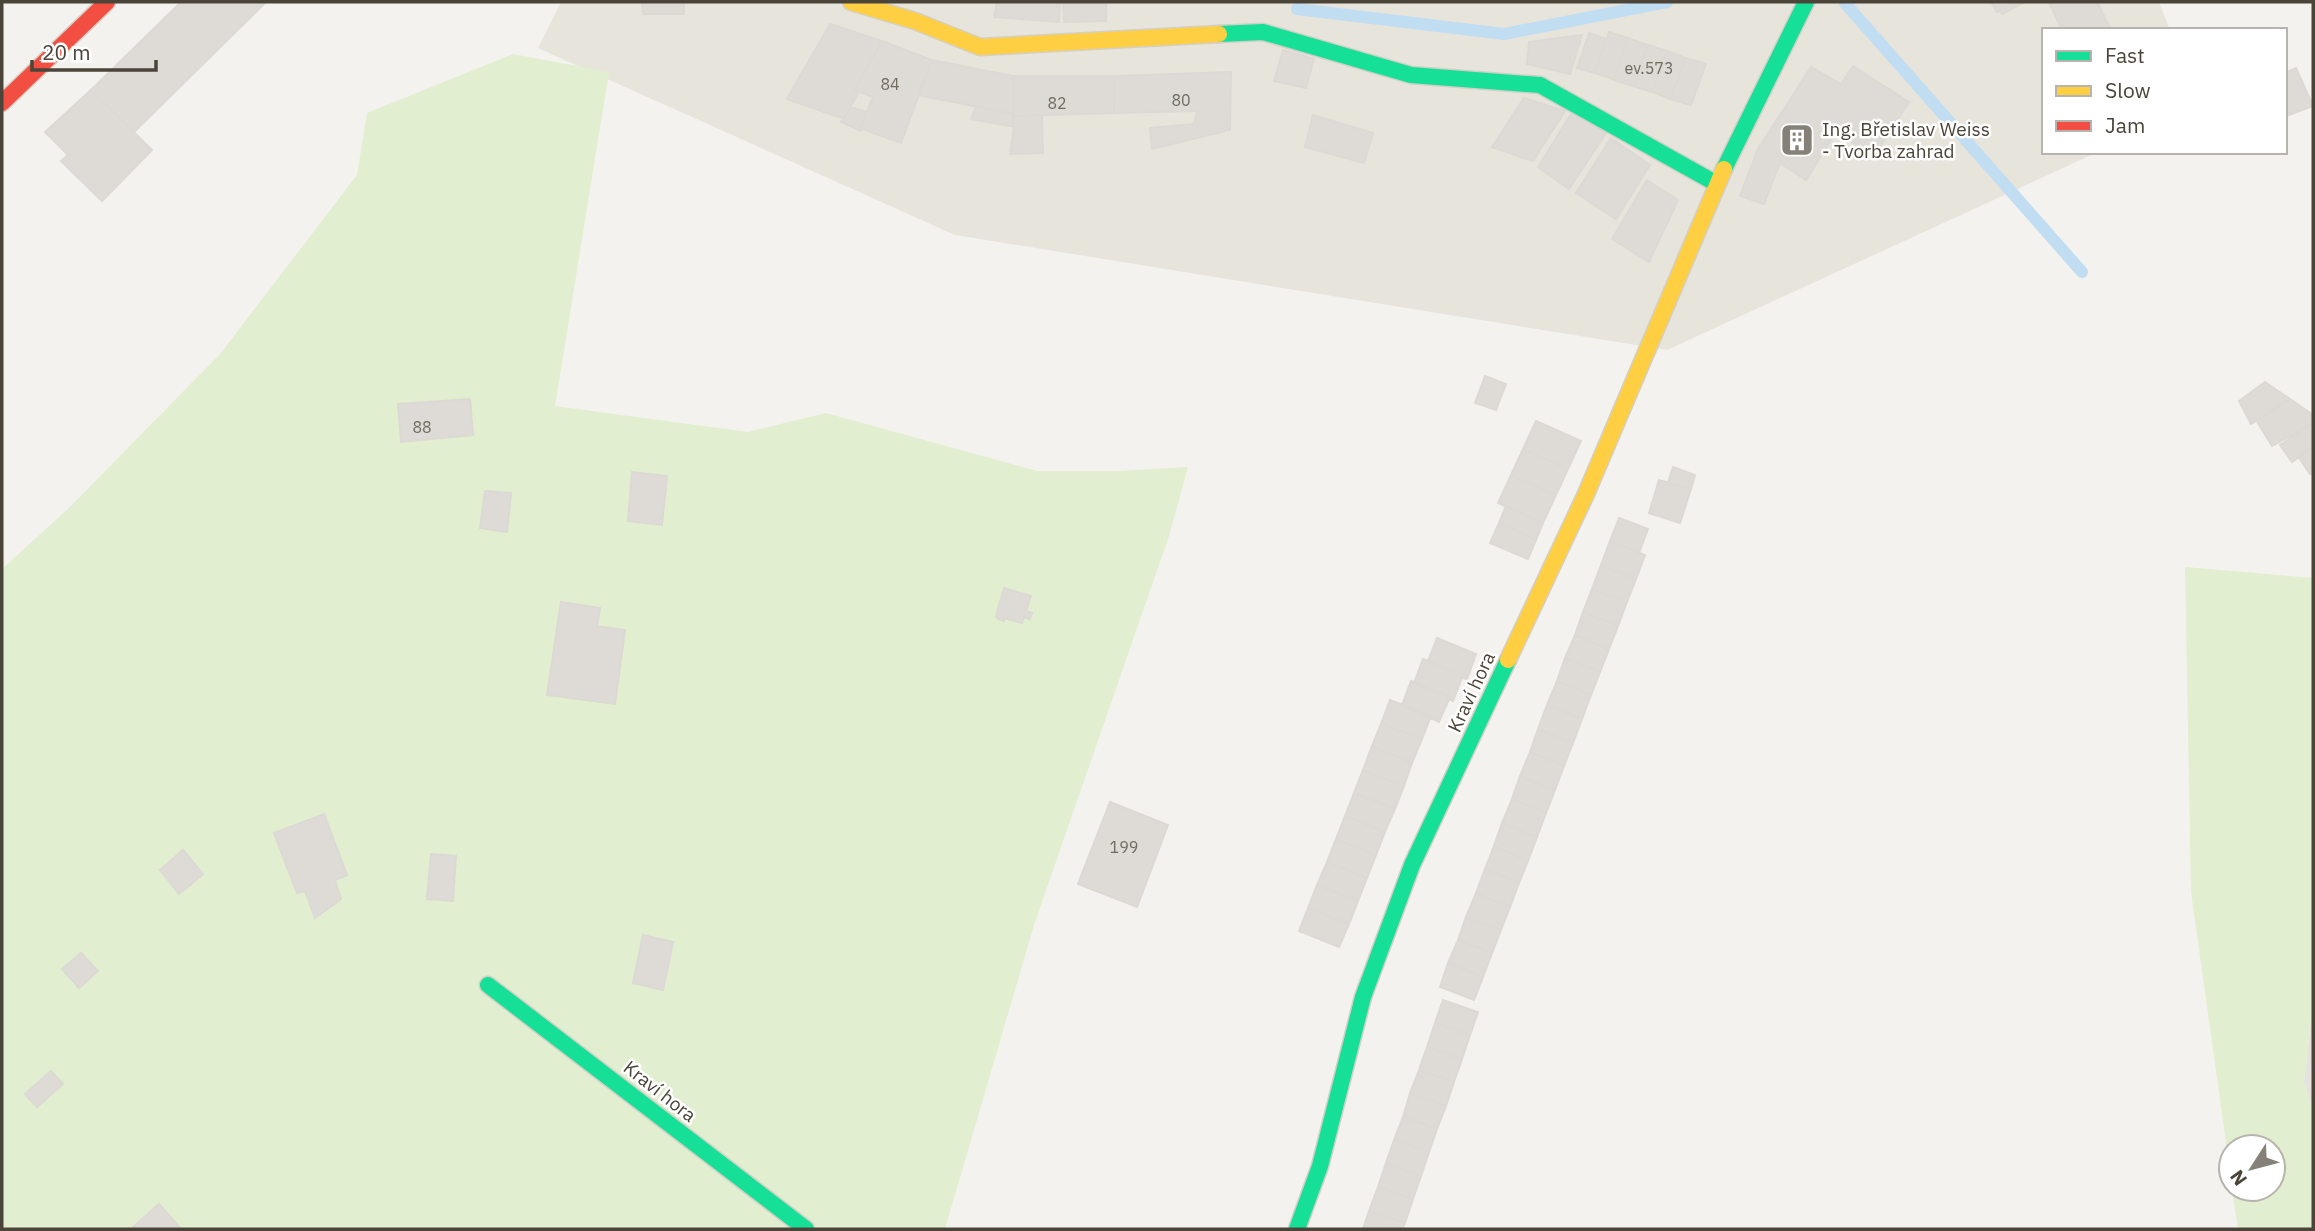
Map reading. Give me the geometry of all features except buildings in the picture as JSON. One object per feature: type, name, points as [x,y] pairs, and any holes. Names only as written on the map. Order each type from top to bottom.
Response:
[{"type":"street","points":[[2,103],[107,2]]},
{"type":"street","points":[[851,2],[915,20],[980,47],[1264,32],[1411,75],[1540,85],[1717,184]]},
{"type":"street","name":"Kraví hora","points":[[1297,1229],[1320,1166],[1363,997],[1412,864],[1586,494],[1717,184],[1806,4]]},
{"type":"street","name":"Kraví hora","points":[[488,985],[806,1229]]},
{"type":"shaded area","points":[[561,2],[2159,2],[2169,28],[2042,28],[2042,154],[2094,154],[1667,350],[955,235],[538,48]]},
{"type":"shaded area","points":[[2313,1003],[2313,1111],[2304,1082]]},
{"type":"green space","points":[[513,54],[609,72],[555,406],[748,432],[826,413],[1037,471],[1119,471],[1188,467],[1169,536],[1034,925],[945,1229],[2,1229],[2,569],[69,508],[220,354],[357,175],[367,113]]},
{"type":"green space","points":[[2185,567],[2313,578],[2313,1003],[2304,1082],[2313,1111],[2313,1229],[2238,1229],[2234,1203],[2287,1203],[2287,1133],[2225,1133],[2191,892]]},
{"type":"waterway","points":[[1297,9],[1504,34],[1667,2]]},
{"type":"waterway","points":[[1844,2],[2082,272]]},
{"type":"traffic: fast","points":[[1724,169],[1806,2]]},
{"type":"traffic: fast","points":[[1219,34],[1263,32],[1411,75],[1540,85],[1717,184]]},
{"type":"traffic: fast","points":[[1297,1229],[1320,1166],[1363,997],[1412,865],[1508,660]]},
{"type":"traffic: fast","points":[[488,985],[806,1229]]},
{"type":"traffic: slow","points":[[851,2],[915,21],[980,47],[1219,34]]},
{"type":"traffic: slow","points":[[1508,660],[1586,494],[1724,169]]},
{"type":"traffic: jam","points":[[2,103],[107,2]]},
{"type":"place","name":"Ing. Břetislav Weiss - Tvorba zahrad","points":[[1797,140]]}]
